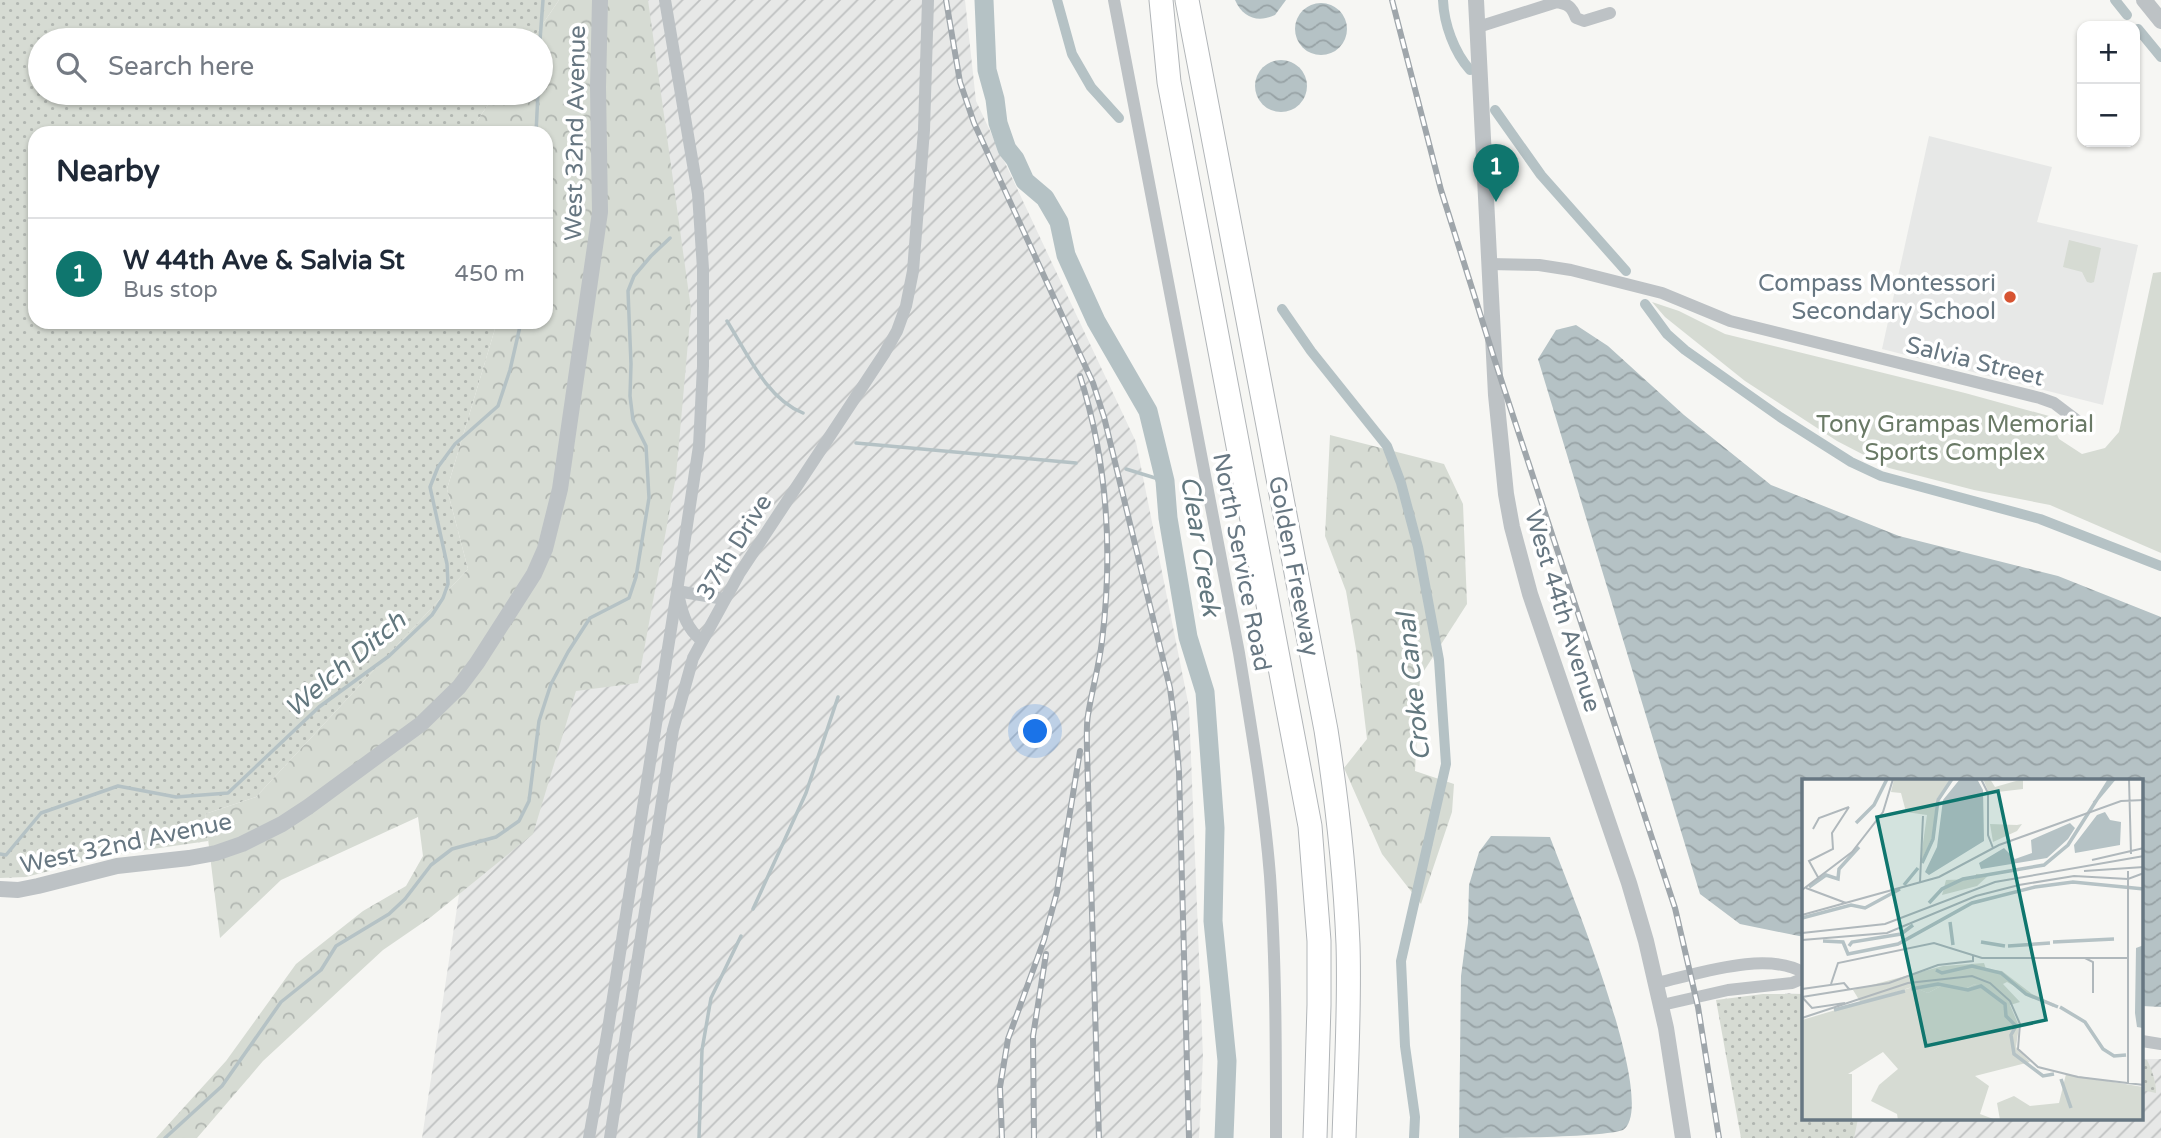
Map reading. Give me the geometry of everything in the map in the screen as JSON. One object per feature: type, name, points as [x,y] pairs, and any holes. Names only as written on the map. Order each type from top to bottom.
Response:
[{"type":"highway","name":"Golden Freeway","points":[[1161,0],[1169,82],[1310,826],[1319,941],[1320,1005],[1315,1138]]},
{"type":"highway","name":"Golden Freeway","points":[[1187,0],[1324,716],[1338,812],[1348,945],[1349,1007],[1344,1138]]},
{"type":"street","name":"West 32nd Avenue","points":[[0,890],[18,890],[117,866],[216,853],[242,844],[282,824],[308,807],[421,724],[460,687],[477,663],[534,574],[545,549],[560,489],[600,212],[600,0]]},
{"type":"street","points":[[589,1138],[699,446],[703,366],[703,269],[698,194],[665,0]]},
{"type":"street","name":"37th Drive","points":[[610,1138],[673,730],[686,679],[701,640],[724,599],[884,354],[897,331],[906,306],[919,219],[928,0]]},
{"type":"street","name":"North Service Road","points":[[1114,0],[1221,560],[1253,743],[1269,874],[1276,1038],[1276,1138]]},
{"type":"street","name":"West 44th Avenue","points":[[1476,0],[1496,404],[1512,527],[1545,640],[1634,899],[1662,1005],[1683,1138]]},
{"type":"street","points":[[2144,0],[2161,21]]},
{"type":"street","points":[[1478,27],[1557,2],[1566,4],[1573,10],[1576,18],[1584,21],[1610,13]]},
{"type":"street","name":"Salvia Street","points":[[1489,264],[1530,264],[1561,268],[1662,293],[1730,321],[2040,398],[2054,403],[2080,422]]},
{"type":"street","points":[[677,591],[724,599]]},
{"type":"street","points":[[677,591],[683,617],[692,633],[701,640]]},
{"type":"street","points":[[1657,983],[1754,964],[1784,964],[1802,975]]},
{"type":"street","points":[[1662,1005],[1728,990],[1792,984],[1802,977]]},
{"type":"shaded area","points":[[567,0],[965,0],[976,101],[1136,442],[1189,707],[1203,1057],[1199,1138],[422,1138],[545,329],[553,329],[553,215]]},
{"type":"shaded area","name":"Compass Montessori Secondary School","points":[[1929,136],[2052,167],[2037,222],[2138,245],[2103,405],[1882,349]]},
{"type":"shaded area","points":[[1785,993],[1802,994],[1802,1120],[2144,1120],[2144,1059],[2161,1059],[2161,1138],[1797,1138]]},
{"type":"green space","points":[[0,0],[559,0],[540,28],[28,28],[28,105],[488,105],[477,121],[478,126],[28,126],[28,329],[495,329],[447,489],[468,569],[256,797],[205,814],[208,841],[111,855],[26,877],[0,878]]},
{"type":"green space","points":[[559,0],[648,0],[691,309],[676,476],[638,683],[576,691],[533,834],[431,917],[383,950],[263,1061],[197,1138],[156,1138],[226,1061],[296,964],[363,911],[406,886],[423,856],[418,817],[281,880],[220,938],[205,814],[256,797],[468,569],[447,489],[495,329],[553,329],[553,126],[475,124],[488,105],[553,105],[553,28],[540,28]]},
{"type":"green space","points":[[2069,240],[2101,248],[2094,282],[2087,282],[2082,272],[2063,267]]},
{"type":"green space","name":"Tony Grampas Memorial Sports Complex","points":[[2161,272],[2161,553],[2050,505],[1974,490],[1889,468],[1837,441],[1745,381],[1665,317],[1652,302],[1679,311],[1725,334],[2049,416],[2059,439],[2082,454],[2105,448],[2119,432],[2153,273]]},
{"type":"green space","points":[[1330,435],[1444,464],[1463,504],[1467,604],[1420,677],[1415,771],[1454,784],[1452,812],[1421,904],[1382,854],[1344,768],[1367,739],[1346,591],[1325,536]]},
{"type":"green space","points":[[1763,994],[1802,994],[1802,1120],[1858,1120],[1854,1138],[1741,1138],[1716,1000]]},
{"type":"green space","points":[[2144,1059],[2151,1068],[2156,1093],[2144,1090]]},
{"type":"water","points":[[1235,0],[1286,0],[1275,15],[1257,19],[1242,11]]},
{"type":"water","points":[[1321,3],[1331,5],[1339,11],[1345,19],[1345,39],[1339,47],[1331,53],[1321,55],[1311,53],[1303,47],[1297,39],[1295,29],[1297,19],[1303,11],[1311,5]]},
{"type":"water","points":[[1281,60],[1300,67],[1307,86],[1300,105],[1281,112],[1262,105],[1255,86],[1262,67]]},
{"type":"water","points":[[1576,325],[1608,346],[1684,415],[1771,485],[1899,536],[2058,576],[2161,617],[2161,1007],[2144,1006],[2144,779],[1802,779],[1802,937],[1740,924],[1700,894],[1538,359],[1556,330]]},
{"type":"water","points":[[1491,836],[1550,837],[1590,941],[1621,1037],[1630,1079],[1631,1112],[1623,1130],[1569,1136],[1459,1138],[1461,976],[1468,923],[1469,885],[1479,852]]},
{"type":"waterway","name":"Welch Ditch","points":[[541,28],[543,0]]},
{"type":"waterway","name":"Clear Creek","points":[[984,0],[987,70],[998,123],[1007,149],[1025,181],[1045,198],[1059,222],[1066,255],[1096,321],[1148,411],[1165,481],[1168,518],[1188,637],[1205,692],[1215,828],[1213,921],[1227,1061],[1224,1138]]},
{"type":"waterway","name":"Croke Canal","points":[[1057,0],[1072,54],[1091,87],[1119,118]]},
{"type":"waterway","points":[[1443,0],[1451,37],[1470,70]]},
{"type":"waterway","points":[[2115,0],[2127,15]]},
{"type":"waterway","points":[[2140,31],[2161,57]]},
{"type":"waterway","name":"Welch Ditch","points":[[536,126],[537,105]]},
{"type":"waterway","points":[[1495,110],[1541,175],[1626,271]]},
{"type":"waterway","points":[[165,1138],[222,1086],[281,1002],[321,970],[336,946],[389,914],[405,899],[431,865],[452,849],[496,837],[519,821],[529,801],[539,721],[551,684],[590,618],[629,598],[636,577],[649,498],[646,446],[633,420],[630,396],[628,291],[634,276],[670,238]]},
{"type":"waterway","points":[[1645,304],[1667,334],[1685,350],[1780,417],[1851,462],[1881,476],[2040,519],[2161,566]]},
{"type":"waterway","name":"Croke Canal","points":[[1282,309],[1311,351],[1387,446],[1401,483],[1418,547],[1439,660],[1446,764],[1401,961],[1405,1046],[1415,1117],[1414,1138]]},
{"type":"waterway","points":[[727,321],[768,386],[778,397],[803,413]]},
{"type":"waterway","name":"Welch Ditch","points":[[0,854],[6,855],[41,813],[118,786],[176,797],[228,793],[319,707],[389,656],[432,615],[448,584],[447,564],[430,487],[438,467],[455,444],[498,406],[519,329]]},
{"type":"waterway","points":[[856,443],[1076,463]]},
{"type":"waterway","points":[[1126,469],[1165,481]]},
{"type":"waterway","points":[[753,909],[806,793],[838,697]]},
{"type":"waterway","points":[[699,1138],[702,1050],[711,998],[741,936]]},
{"type":"railway","points":[[946,0],[960,82],[974,123],[1093,383],[1104,417],[1170,688],[1179,772],[1189,1138]]},
{"type":"railway","points":[[1392,0],[1441,190],[1675,908],[1698,1007],[1719,1138]]},
{"type":"railway","points":[[1080,376],[1102,474],[1107,540],[1102,641],[1087,729],[1099,1138]]},
{"type":"railway","points":[[1002,1138],[1000,1087],[1008,1039],[1044,940],[1057,892],[1080,751]]},
{"type":"railway","points":[[1034,1138],[1033,1036],[1046,954]]},
{"type":"place","name":"W 44th Ave & Salvia St","points":[[1496,202]]},
{"type":"place","name":"Compass Montessori Secondary School","points":[[2010,297]]}]
